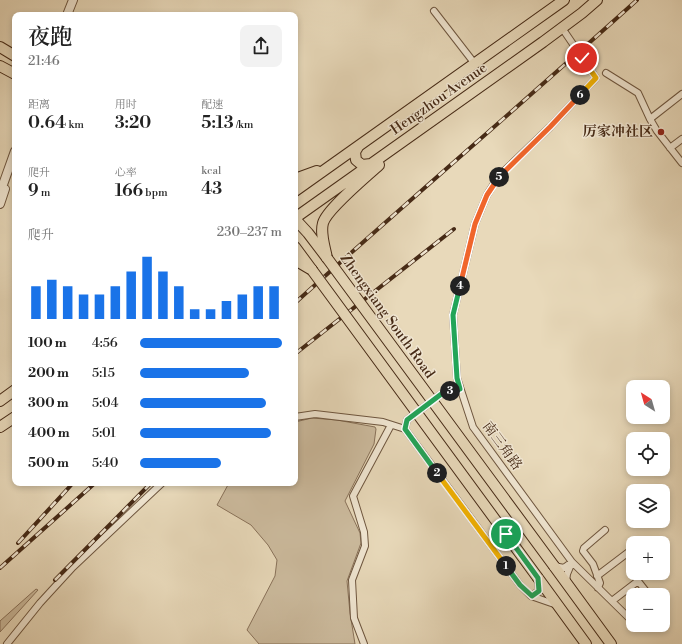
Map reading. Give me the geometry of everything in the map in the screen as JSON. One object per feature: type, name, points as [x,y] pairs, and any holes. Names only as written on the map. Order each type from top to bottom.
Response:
[{"type":"main road","name":"Hengzhou Avenue","points":[[298,189],[564,0]]},
{"type":"main road","name":"Hengzhou Avenue","points":[[298,216],[562,28],[597,0]]},
{"type":"main road","points":[[0,48],[12,54]]},
{"type":"main road","points":[[0,66],[12,72]]},
{"type":"main road","points":[[327,258],[322,236],[323,223],[329,212],[407,138]]},
{"type":"main road","points":[[358,146],[355,152],[356,160],[362,165],[371,164]]},
{"type":"main road","points":[[298,178],[332,165]]},
{"type":"main road","points":[[311,206],[340,202]]},
{"type":"main road","name":"Zhengxiang South Road","points":[[298,221],[327,258],[611,644]]},
{"type":"main road","points":[[298,251],[538,578],[582,643]]},
{"type":"main road","points":[[298,262],[312,270]]},
{"type":"main road","points":[[0,401],[12,392]]},
{"type":"main road","points":[[0,427],[12,419]]},
{"type":"street","points":[[64,12],[68,0]]},
{"type":"street","points":[[68,12],[73,0]]},
{"type":"street","points":[[434,10],[475,64]]},
{"type":"street","name":"南三角路","points":[[562,28],[596,78],[550,127],[499,176],[487,195],[475,224],[453,315],[457,378],[473,427],[572,562],[626,615]]},
{"type":"street","points":[[606,73],[638,93],[650,119],[682,164]]},
{"type":"street","points":[[650,119],[682,94]]},
{"type":"street","points":[[670,148],[682,139]]},
{"type":"street","points":[[0,193],[12,159]]},
{"type":"street","points":[[0,204],[12,170]]},
{"type":"street","points":[[405,429],[407,420],[444,392],[460,389]]},
{"type":"street","points":[[298,417],[315,414],[383,422],[405,429],[520,585],[532,596],[558,606]]},
{"type":"street","points":[[364,644],[354,618],[352,580],[365,546],[364,532],[353,496],[391,425]]},
{"type":"street","points":[[7,644],[35,609],[73,567],[159,486]]},
{"type":"street","points":[[598,588],[600,583],[593,564],[583,551],[584,548],[606,530]]},
{"type":"street","points":[[597,576],[626,554]]},
{"type":"street","points":[[554,566],[564,568],[572,562]]},
{"type":"street","points":[[566,582],[567,574],[572,562]]},
{"type":"street","points":[[532,596],[539,591],[538,578]]},
{"type":"street","points":[[629,588],[638,581],[644,588]]},
{"type":"street","points":[[612,601],[626,590]]},
{"type":"shaded area","points":[[312,418],[337,420],[375,427],[376,429],[374,444],[345,501],[360,533],[361,543],[347,581],[355,644],[259,644],[247,630],[275,576],[277,560],[268,545],[251,525],[217,505],[227,486],[298,486],[298,421]]},
{"type":"shaded area","points":[[36,589],[38,590],[0,632],[0,621]]},
{"type":"railway","points":[[298,300],[637,0]]},
{"type":"railway","points":[[298,352],[454,229]]},
{"type":"railway","points":[[18,543],[70,486]]},
{"type":"railway","points":[[0,568],[92,486]]},
{"type":"railway","points":[[55,580],[148,486]]},
{"type":"place","name":"厉家冲社区","points":[[661,132]]},
{"type":"route","points":[[506,534],[538,578],[539,591],[532,596],[520,585],[405,429],[407,420],[444,392],[460,389],[457,378],[453,315],[475,224],[487,195],[499,176],[550,127],[596,78],[582,58]]}]
